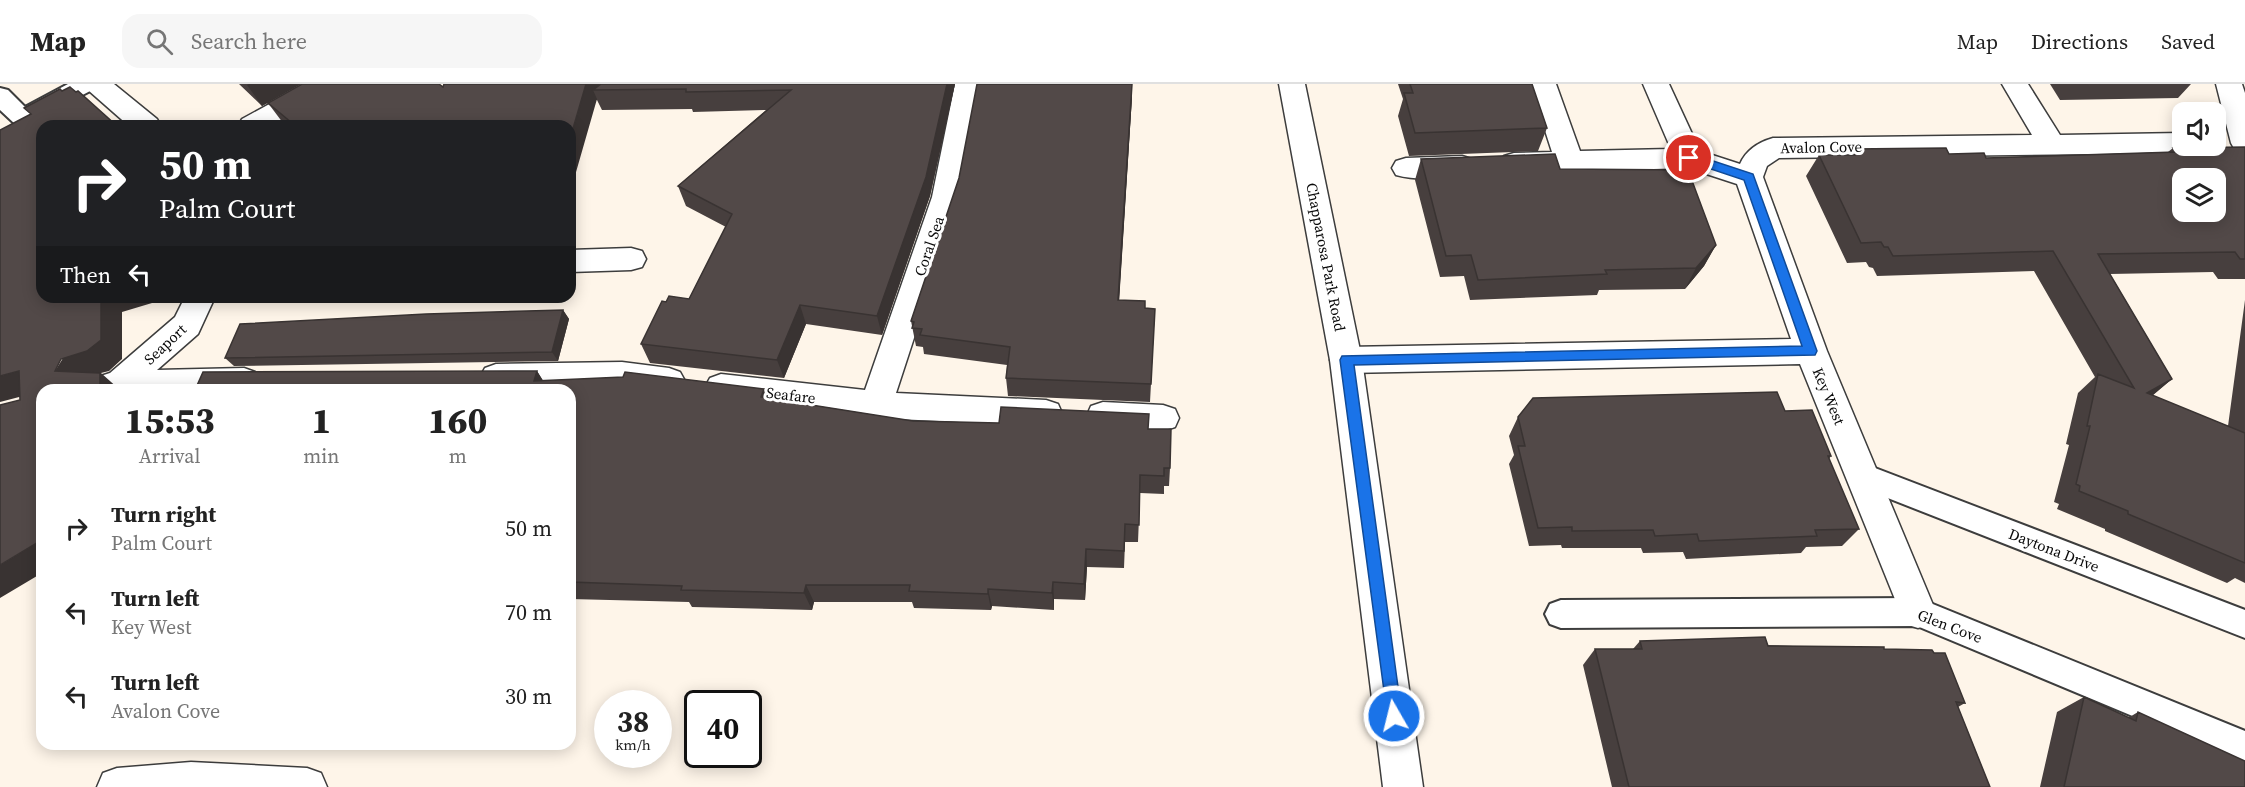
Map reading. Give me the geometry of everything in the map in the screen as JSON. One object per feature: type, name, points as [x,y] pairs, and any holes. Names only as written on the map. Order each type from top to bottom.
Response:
[{"type":"street","points":[[97,84],[140,120]]},
{"type":"street","points":[[263,120],[327,84]]},
{"type":"street","name":"Coral Sea","points":[[876,405],[946,197],[968,84]]},
{"type":"street","name":"Chapparosa Park Road","points":[[1292,84],[1346,360],[1403,787]]},
{"type":"street","points":[[1543,84],[1569,161]]},
{"type":"street","points":[[1656,84],[1689,158]]},
{"type":"street","points":[[2015,84],[2052,145]]},
{"type":"street","points":[[2226,143],[2245,143],[2229,84]]},
{"type":"street","name":"Avalon Cove","points":[[1749,177],[1755,161],[1773,148],[2172,143]]},
{"type":"street","points":[[1406,168],[1689,158],[1749,177]]},
{"type":"street","name":"Key West","points":[[1749,177],[1811,351],[1918,612]]},
{"type":"street","points":[[576,261],[631,259]]},
{"type":"street","name":"Seaport","points":[[112,384],[187,325],[197,303]]},
{"type":"street","points":[[1346,360],[1811,351]]},
{"type":"street","name":"Seafare","points":[[467,378],[622,375],[876,405],[1163,418]]},
{"type":"street","points":[[192,384],[276,381]]},
{"type":"street","points":[[117,787],[191,781],[307,787]]},
{"type":"lane","points":[[0,96],[23,118],[86,84]]},
{"type":"lane","name":"Daytona Drive","points":[[1862,475],[2245,624]]},
{"type":"lane","name":"Glen Cove","points":[[1561,614],[1918,612],[2245,747]]},
{"type":"building","points":[[302,84],[439,84],[443,87],[444,84],[586,84],[576,120],[288,120],[268,103]]},
{"type":"building","points":[[601,84],[947,84],[926,177],[877,316],[800,305],[777,360],[641,344],[662,301],[666,302],[669,296],[689,299],[732,214],[678,186],[791,90],[686,92],[686,89],[593,90]]},
{"type":"building","points":[[977,84],[1132,84],[1118,300],[1145,301],[1145,308],[1155,309],[1151,384],[1006,378],[1010,347],[920,335],[922,329],[912,328],[914,322],[911,321],[959,178]]},
{"type":"building","points":[[1410,84],[1532,84],[1547,128],[1415,133],[1404,93],[1413,93]]},
{"type":"building","points":[[70,87],[78,91],[110,120],[36,120],[36,303],[101,303],[101,340],[87,351],[61,359],[55,371],[100,373],[100,384],[36,384],[36,544],[0,565],[0,405],[20,400],[19,371],[0,376],[0,130],[31,114],[24,108],[60,89],[62,91]]},
{"type":"building","points":[[2226,147],[2245,147],[2245,259],[2240,259],[2235,252],[2098,254],[2172,379],[2147,393],[2245,433],[2245,563],[2079,491],[2080,486],[2076,484],[2090,426],[2087,426],[2098,374],[2134,388],[2053,251],[1893,256],[1888,247],[1884,247],[1881,242],[1861,243],[1819,155],[1855,155],[1852,149],[1946,148],[1949,154],[1984,153],[1986,158],[2172,152],[2172,156],[2226,156]]},
{"type":"building","points":[[1555,154],[1560,169],[1688,170],[1716,245],[1696,268],[1605,270],[1607,274],[1478,280],[1471,255],[1446,256],[1421,159]]},
{"type":"building","points":[[563,310],[552,352],[225,358],[240,324],[426,314]]},
{"type":"building","points":[[537,371],[534,381],[623,377],[625,372],[764,389],[761,397],[913,421],[999,423],[1001,407],[1149,414],[1148,429],[1171,429],[1170,468],[1164,468],[1164,476],[1140,475],[1139,525],[1125,524],[1124,551],[1086,549],[1084,584],[1053,582],[1052,593],[988,589],[988,594],[909,591],[910,585],[806,585],[804,593],[681,590],[682,586],[576,582],[576,384],[198,384],[203,372]]},
{"type":"building","points":[[1777,392],[1785,411],[1812,410],[1831,456],[1828,456],[1859,529],[1815,530],[1817,536],[1699,541],[1697,534],[1655,536],[1653,530],[1572,531],[1572,527],[1538,528],[1518,446],[1525,446],[1518,417],[1533,398]]},
{"type":"building","points":[[1765,637],[1768,646],[1884,647],[1884,649],[1932,650],[1934,653],[1945,653],[1965,703],[1956,702],[1990,787],[1629,787],[1595,649],[1642,649],[1640,641]]},
{"type":"building","points":[[2084,697],[2136,721],[2138,712],[2245,761],[2245,787],[2064,787]]},
{"type":"route","points":[[1394,716],[1346,360],[1811,351],[1749,177],[1689,158]]}]
